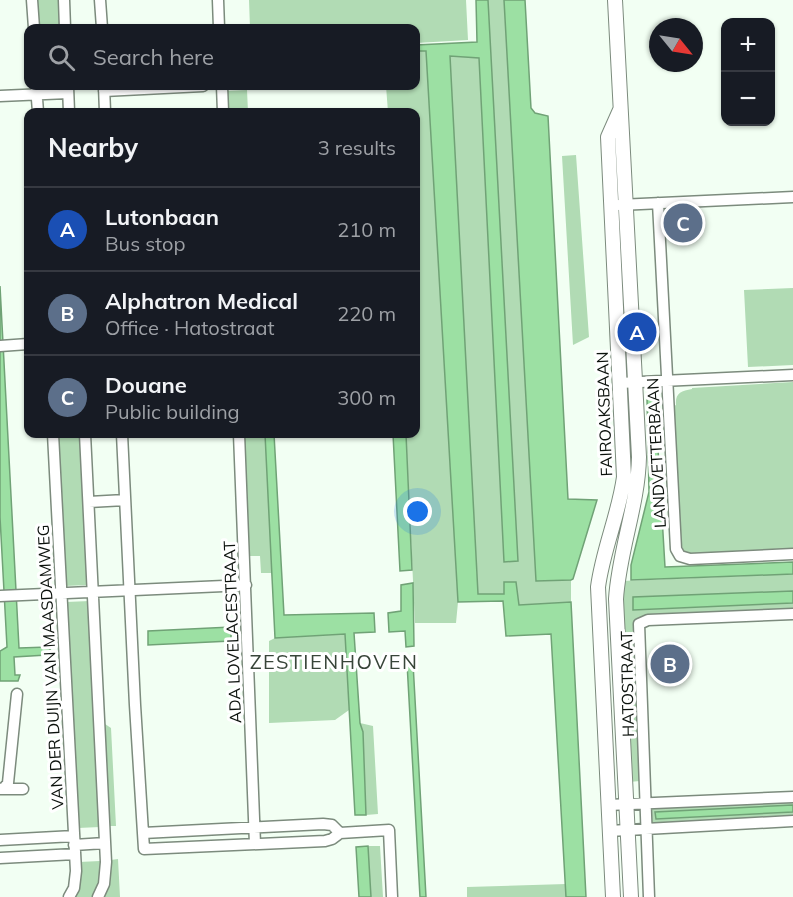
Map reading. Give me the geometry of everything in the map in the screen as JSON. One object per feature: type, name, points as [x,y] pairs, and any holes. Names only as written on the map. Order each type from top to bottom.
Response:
[{"type":"main road","name":"FAIROAKSBAAN","points":[[615,0],[639,478],[619,569],[616,599],[631,897]]},
{"type":"main road","name":"FAIROAKSBAAN","points":[[613,897],[598,587],[605,546],[622,494],[624,477],[608,137],[621,108]]},
{"type":"street","points":[[32,0],[34,24]]},
{"type":"street","points":[[64,0],[65,24]]},
{"type":"street","points":[[100,0],[102,24]]},
{"type":"street","points":[[218,0],[219,24]]},
{"type":"street","points":[[0,96],[37,90],[38,108]]},
{"type":"street","points":[[68,90],[69,108]]},
{"type":"street","points":[[104,90],[105,108]]},
{"type":"street","points":[[222,90],[223,108]]},
{"type":"street","points":[[611,206],[793,197]]},
{"type":"street","name":"LANDVETTERBAAN","points":[[658,203],[676,549],[680,556],[690,559],[793,554]]},
{"type":"street","points":[[4,346],[24,344]]},
{"type":"street","points":[[619,383],[793,375]]},
{"type":"street","name":"VAN DER DUIJN VAN MAASDAMWEG","points":[[53,438],[74,845],[75,883],[69,897]]},
{"type":"street","points":[[86,438],[105,843],[104,884],[98,897]]},
{"type":"street","points":[[122,438],[144,849],[325,841],[340,833],[389,830],[392,897]]},
{"type":"street","name":"ADA LOVELACESTRAAT","points":[[239,438],[255,844]]},
{"type":"street","points":[[89,502],[125,500]]},
{"type":"street","points":[[0,596],[246,585]]},
{"type":"street","name":"HATOSTRAAT","points":[[649,897],[639,624],[648,620],[793,614]]},
{"type":"street","points":[[1,789],[8,783],[17,693]]},
{"type":"street","points":[[1,789],[23,789]]},
{"type":"street","points":[[608,805],[793,797]]},
{"type":"street","points":[[609,831],[793,821]]},
{"type":"street","points":[[143,833],[323,824],[332,825],[340,833]]},
{"type":"street","points":[[0,840],[74,845]]},
{"type":"street","points":[[0,858],[74,845],[105,843]]},
{"type":"shaded area","points":[[35,0],[58,0],[60,24],[37,24]]},
{"type":"shaded area","points":[[249,0],[466,0],[468,40],[420,43],[420,24],[250,24]]},
{"type":"shaded area","points":[[476,0],[488,0],[518,561],[504,562],[479,58],[450,56],[478,594],[504,594],[504,582],[516,582],[519,605],[571,602],[586,897],[566,897],[551,634],[506,636],[503,601],[458,602],[426,51],[420,51],[420,45],[477,42]]},
{"type":"shaded area","points":[[488,0],[504,0],[536,581],[571,580],[571,602],[519,605],[516,583],[505,594],[478,594],[450,56],[479,58],[504,561],[518,561]]},
{"type":"shaded area","points":[[504,0],[525,0],[531,108],[535,113],[548,116],[568,499],[597,500],[571,580],[536,581]]},
{"type":"shaded area","points":[[420,51],[426,51],[458,602],[456,623],[415,623],[406,438],[420,438],[420,108],[388,108],[386,90],[420,90]]},
{"type":"shaded area","points":[[247,90],[248,108],[227,108],[226,91]]},
{"type":"shaded area","points":[[576,155],[589,337],[573,345],[562,156]]},
{"type":"shaded area","points":[[0,286],[19,648],[48,647],[52,652],[47,655],[14,657],[15,675],[20,675],[18,681],[0,681],[0,651],[7,647],[0,517]]},
{"type":"shaded area","points":[[793,288],[793,365],[748,367],[744,290]]},
{"type":"shaded area","points":[[793,382],[793,549],[691,554],[684,551],[681,544],[674,406],[678,395],[692,388]]},
{"type":"shaded area","points":[[647,398],[655,398],[665,567],[793,562],[793,574],[631,580],[631,565],[649,492]]},
{"type":"shaded area","points":[[57,438],[81,438],[88,585],[65,586]]},
{"type":"shaded area","points":[[243,438],[265,438],[273,573],[261,573],[260,556],[249,556]]},
{"type":"shaded area","points":[[265,438],[274,438],[284,615],[374,613],[375,632],[354,633],[360,723],[363,732],[366,815],[355,815],[345,634],[275,638]]},
{"type":"shaded area","points":[[393,438],[406,438],[412,570],[400,571]]},
{"type":"shaded area","points":[[793,574],[793,591],[633,598],[634,610],[793,603],[793,610],[637,621],[632,633],[640,781],[629,782],[621,581]]},
{"type":"shaded area","points":[[413,583],[414,646],[406,647],[405,631],[389,632],[388,613],[401,611],[401,585]]},
{"type":"shaded area","points":[[793,591],[793,603],[633,610],[633,597]]},
{"type":"shaded area","points":[[90,601],[100,827],[78,828],[66,602]]},
{"type":"shaded area","points":[[231,627],[231,641],[148,645],[148,631]]},
{"type":"shaded area","points":[[345,634],[349,710],[335,720],[269,723],[269,641],[275,638]]},
{"type":"shaded area","points":[[407,663],[413,663],[426,897],[420,897]]},
{"type":"shaded area","points":[[360,723],[373,726],[378,814],[366,815],[363,732]]},
{"type":"shaded area","points":[[105,724],[111,728],[116,826],[109,826]]},
{"type":"shaded area","points":[[793,799],[793,805],[655,812],[656,819],[793,812],[793,818],[655,825],[650,821],[651,808]]},
{"type":"shaded area","points":[[793,805],[793,812],[656,819],[655,812]]},
{"type":"shaded area","points":[[368,846],[380,846],[383,897],[371,897]]},
{"type":"shaded area","points":[[368,846],[371,897],[359,897],[356,847]]},
{"type":"shaded area","points":[[118,859],[120,897],[104,897],[109,881],[111,860]]},
{"type":"shaded area","points":[[100,861],[100,879],[93,897],[74,897],[79,862]]},
{"type":"shaded area","points":[[566,884],[566,897],[467,897],[467,887]]},
{"type":"place","name":"Douane","points":[[683,223]]},
{"type":"place","name":"Lutonbaan","points":[[637,332]]},
{"type":"place","name":"Alphatron Medical","points":[[670,664]]},
{"type":"district","name":"ZESTIENHOVEN","points":[[334,662]]}]
